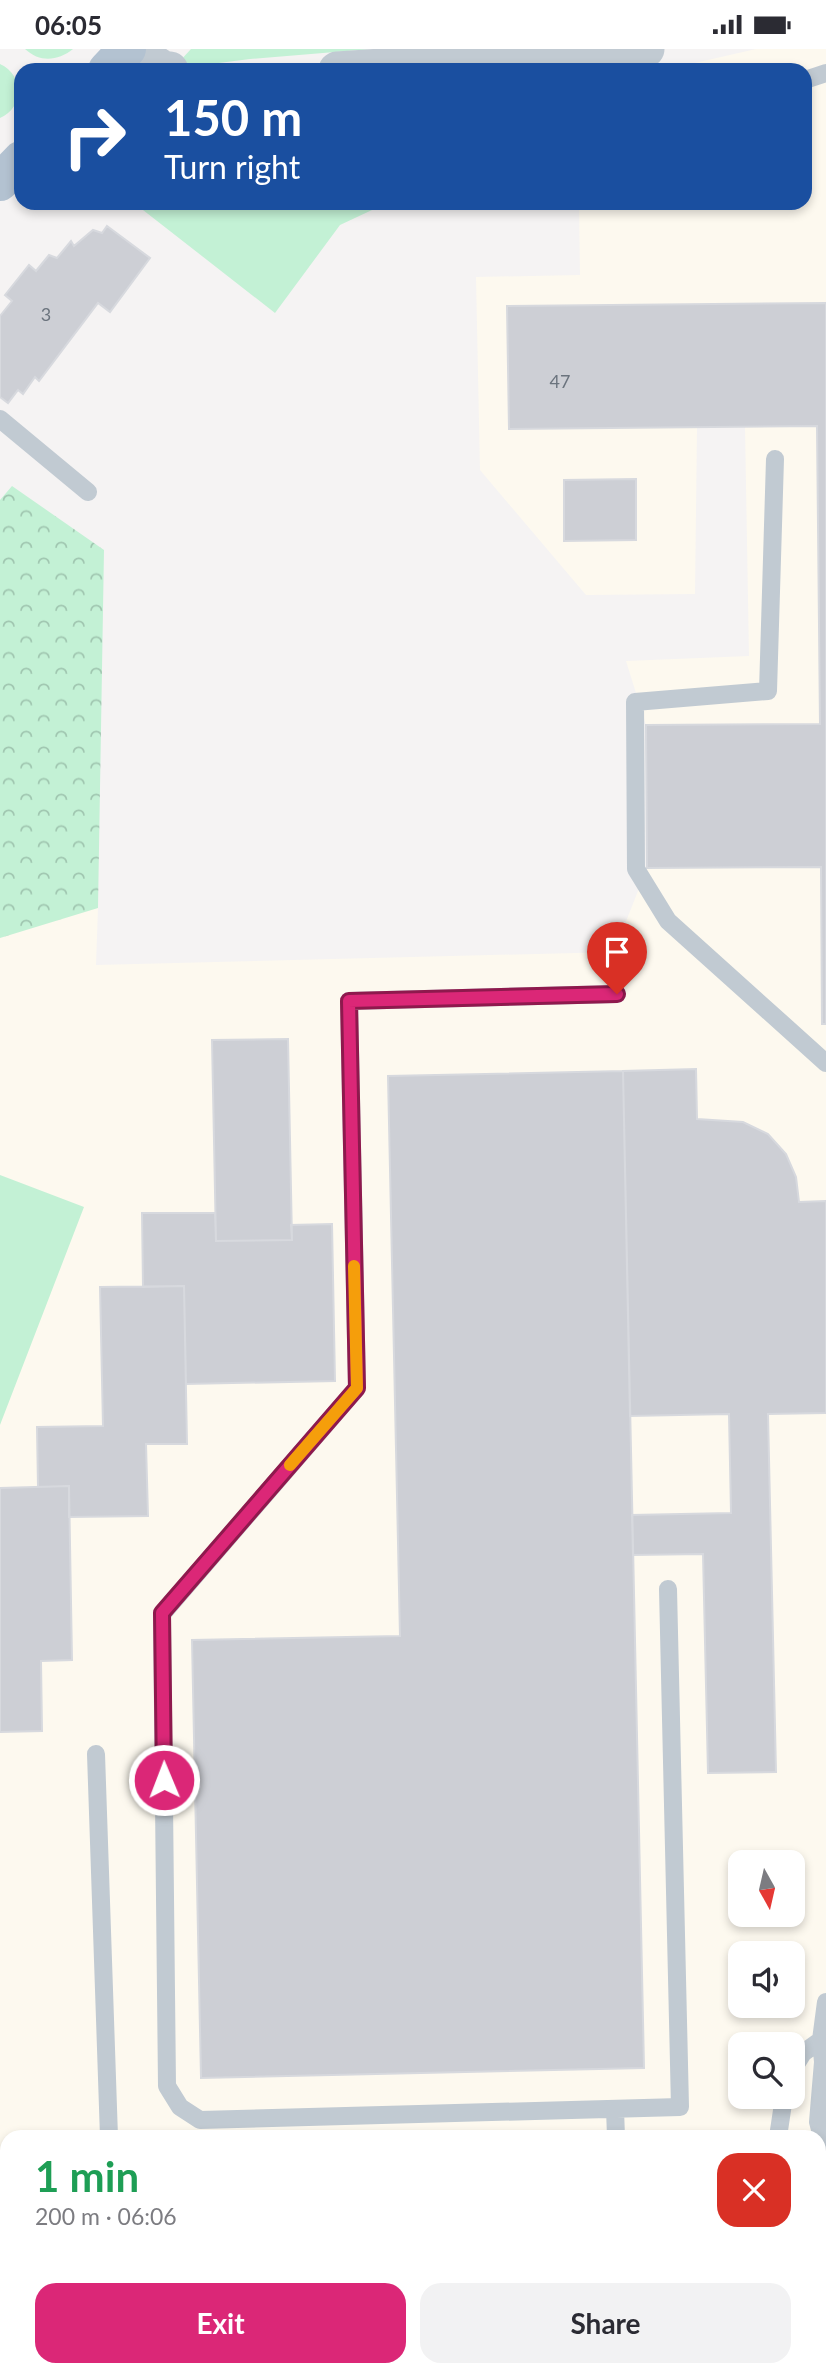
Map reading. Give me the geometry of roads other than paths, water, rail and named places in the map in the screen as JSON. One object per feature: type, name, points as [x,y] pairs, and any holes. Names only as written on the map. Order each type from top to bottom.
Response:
[{"type":"main road","points":[[115,63],[130,49]]},
{"type":"main road","points":[[0,182],[14,167]]},
{"type":"street","points":[[130,49],[153,63]]},
{"type":"street","points":[[440,63],[646,49]]},
{"type":"lane","points":[[0,419],[88,492]]},
{"type":"lane","points":[[775,459],[768,691],[635,702],[636,869],[668,921],[826,1063]]},
{"type":"lane","points":[[617,994],[349,1001],[357,1388],[162,1613],[167,2086],[180,2108],[200,2120],[680,2107],[668,1589]]},
{"type":"lane","points":[[96,1754],[109,2130]]},
{"type":"lane","points":[[820,2130],[818,2122],[823,2062],[821,2040],[826,2002]]},
{"type":"lane","points":[[805,2052],[821,2040]]},
{"type":"lane","points":[[615,2109],[616,2130]]},
{"type":"lane","points":[[779,2130],[782,2109]]}]
